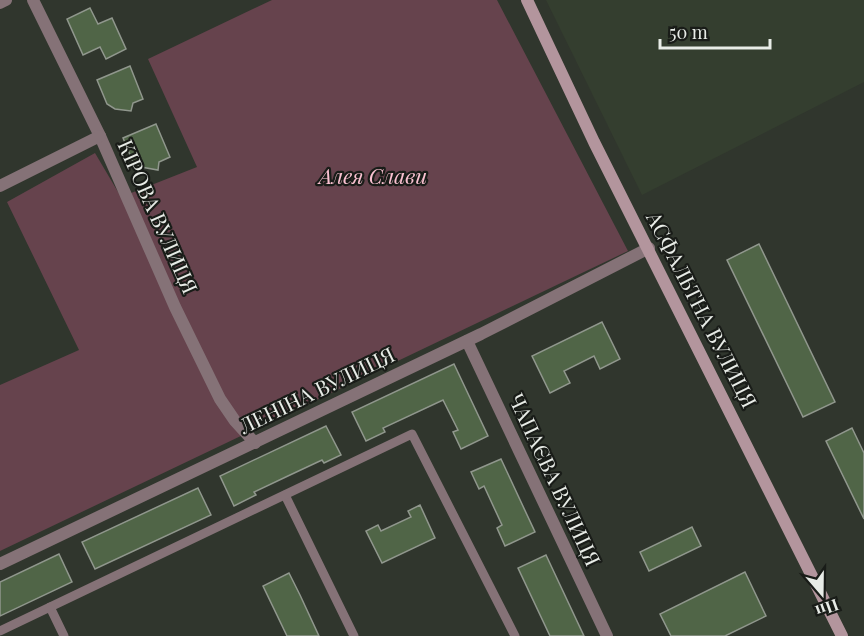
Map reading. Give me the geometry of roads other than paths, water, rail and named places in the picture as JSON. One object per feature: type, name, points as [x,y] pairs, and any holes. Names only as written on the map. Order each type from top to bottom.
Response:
[{"type":"main road","name":"АСФАЛЬТНА ВУЛИЦЯ","points":[[527,0],[594,142],[842,636]]},
{"type":"street","points":[[0,3],[6,0]]},
{"type":"street","name":"КІРОВА ВУЛИЦЯ","points":[[33,0],[100,136],[175,307],[220,399],[255,443]]},
{"type":"street","points":[[0,186],[100,136]]},
{"type":"street","name":"ЛЕНІНА ВУЛИЦЯ","points":[[0,564],[467,341],[649,249]]},
{"type":"street","name":"ЧАПАЄВА ВУЛИЦЯ","points":[[467,341],[607,636]]},
{"type":"lane","points":[[0,631],[412,434],[514,636]]},
{"type":"lane","points":[[285,495],[354,636]]},
{"type":"lane","points":[[50,607],[64,636]]},
{"type":"park label","name":"Алея Слави","points":[[373,177]]}]
